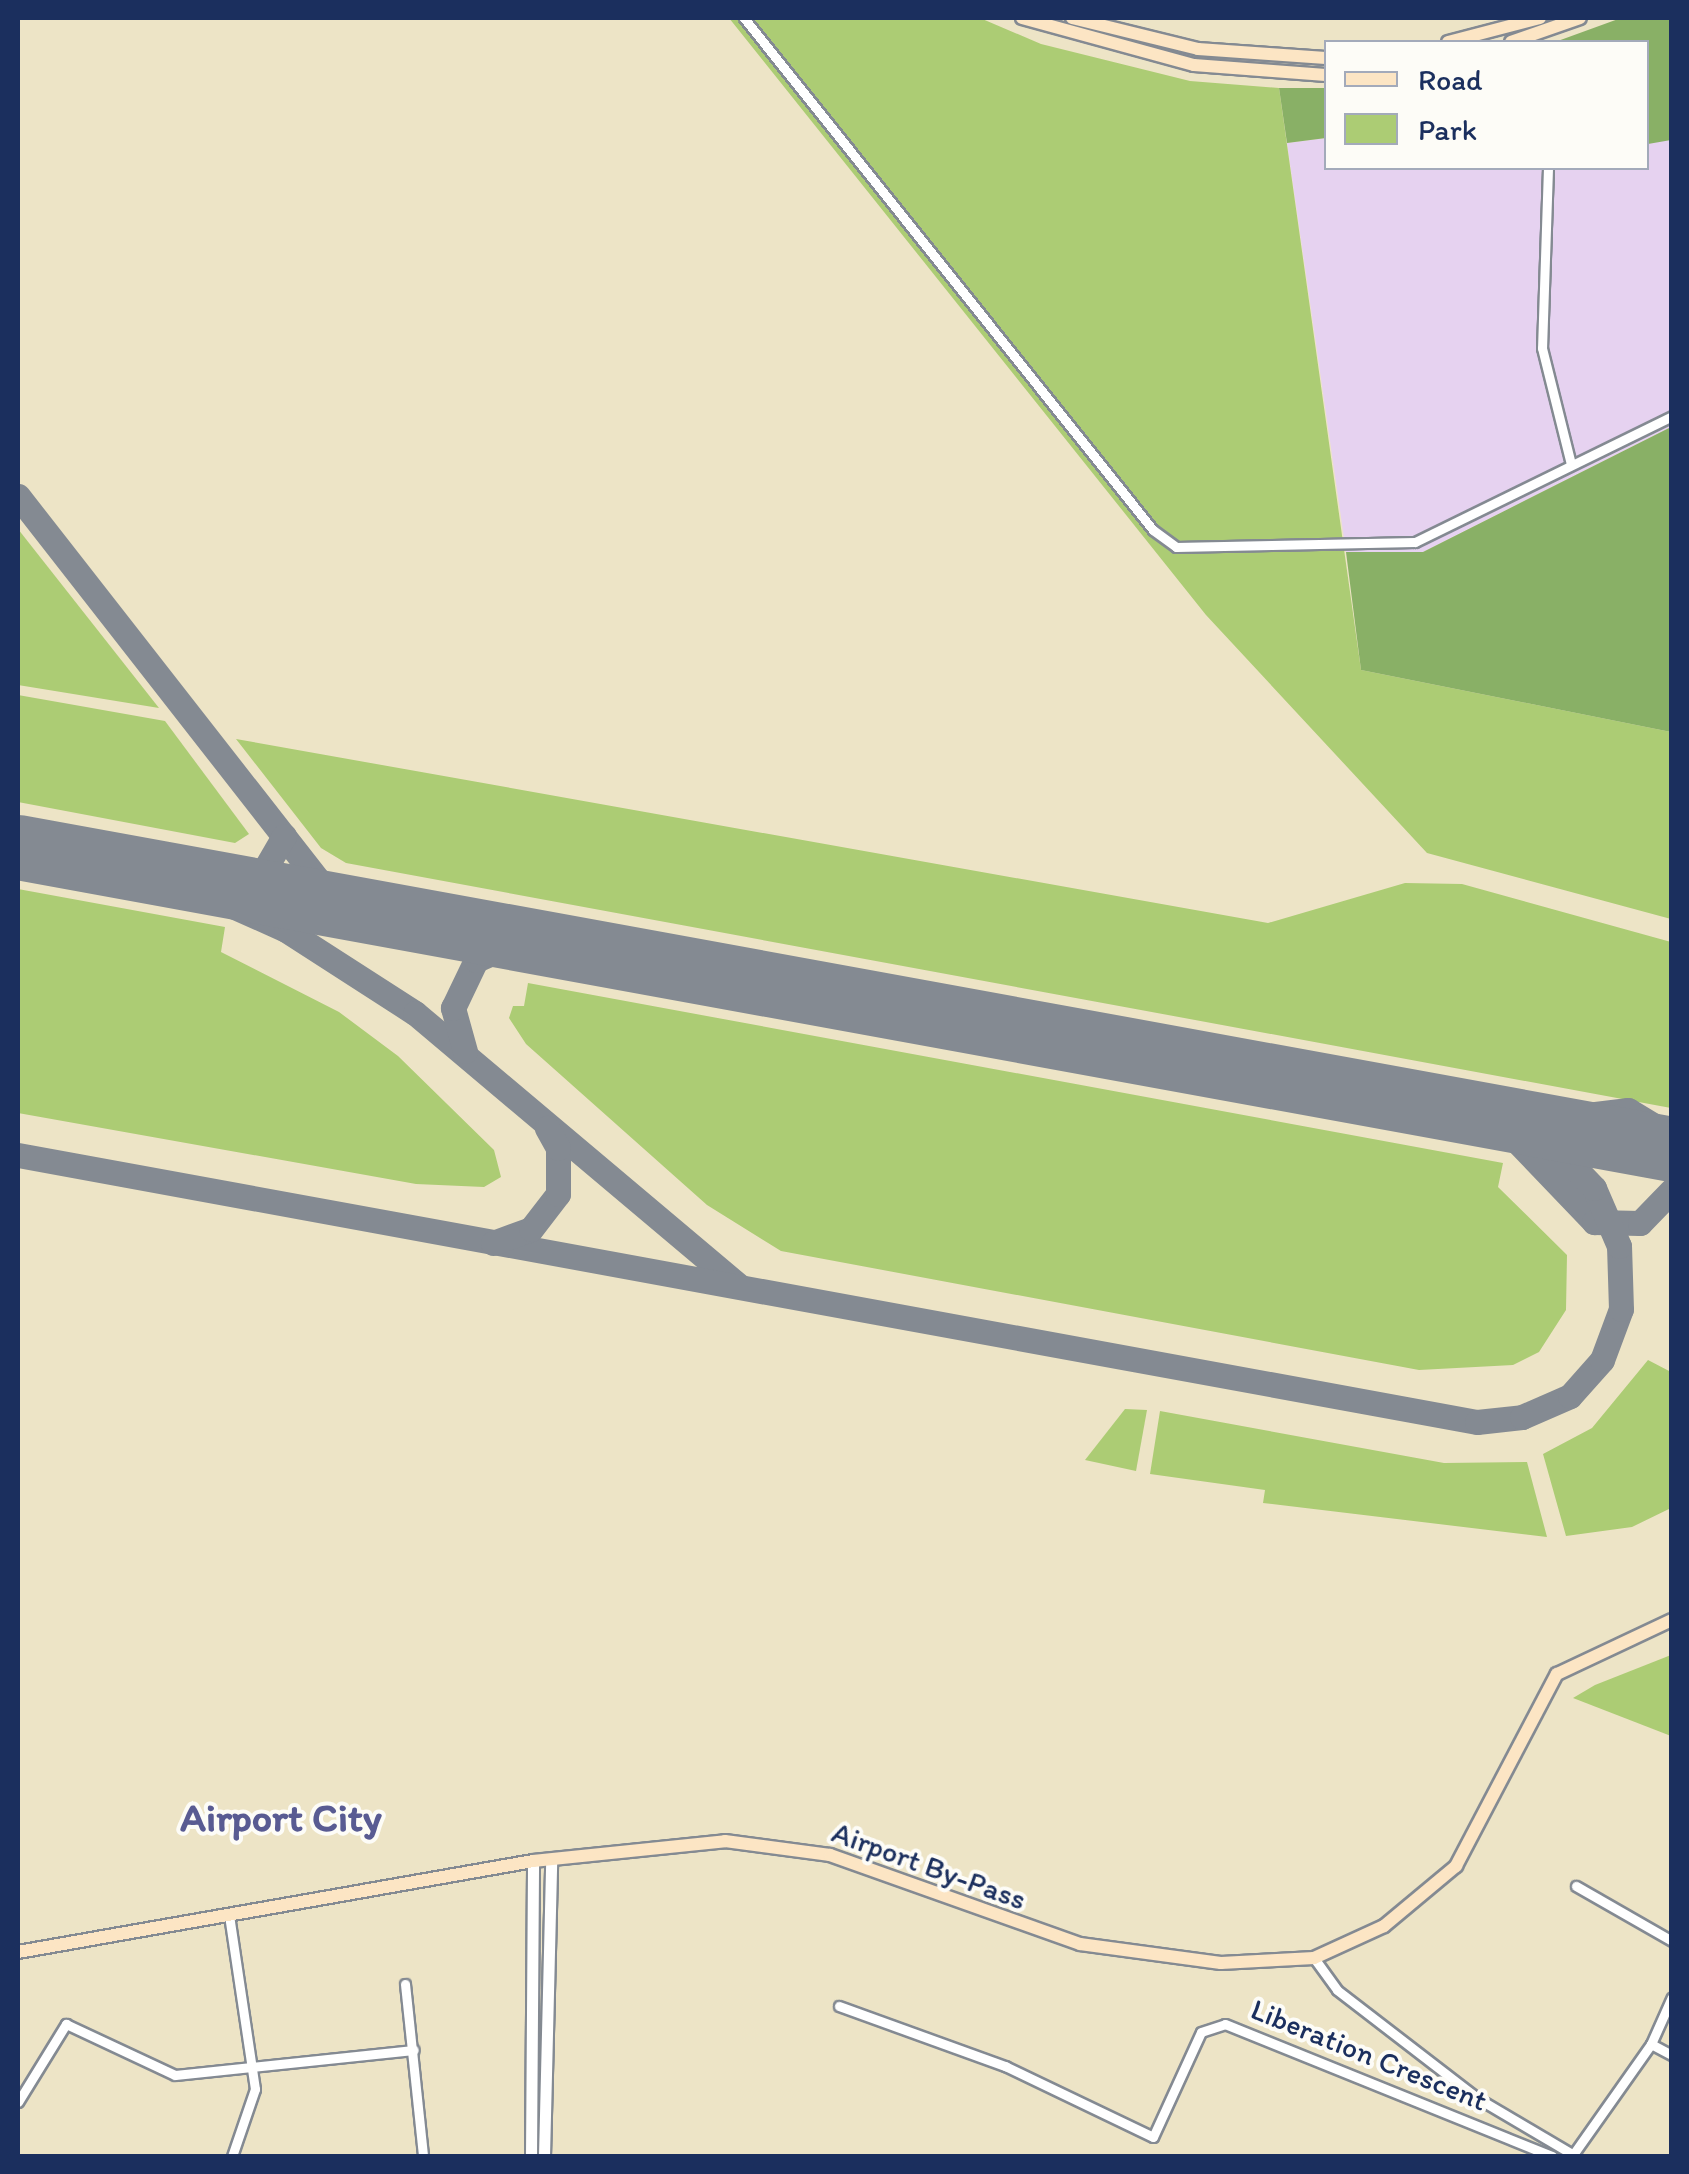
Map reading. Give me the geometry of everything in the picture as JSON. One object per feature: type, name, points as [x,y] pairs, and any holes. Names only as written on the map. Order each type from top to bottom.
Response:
[{"type":"main road","points":[[1022,18],[1194,65],[1324,74]]},
{"type":"main road","points":[[1072,18],[1198,49],[1324,58]]},
{"type":"main road","points":[[1456,40],[1540,18]]},
{"type":"main road","points":[[1517,40],[1580,18]]},
{"type":"main road","name":"Airport By-Pass","points":[[18,1952],[533,1860],[768,1843],[856,1863],[1080,1944],[1221,1962],[1314,1958],[1384,1926],[1456,1866],[1557,1674],[1672,1620]]},
{"type":"street","points":[[744,18],[1153,530],[1176,547],[1415,542],[1672,416]]},
{"type":"street","points":[[1548,170],[1542,348],[1571,464]]},
{"type":"street","points":[[544,2156],[551,1859]]},
{"type":"street","points":[[531,2156],[533,1860]]},
{"type":"street","points":[[1576,1886],[1672,1941]]},
{"type":"street","points":[[229,1915],[254,2072],[253,2109],[232,2156]]},
{"type":"street","points":[[1314,1958],[1337,1990],[1424,2057],[1572,2155],[1651,2044],[1672,1997]]},
{"type":"street","points":[[405,1984],[423,2156]]},
{"type":"street","name":"Liberation Crescent","points":[[839,2006],[1005,2066],[1153,2137],[1201,2032],[1225,2024],[1552,2156]]},
{"type":"street","points":[[18,2102],[66,2024],[174,2075],[254,2072],[414,2050]]},
{"type":"street","points":[[1651,2044],[1672,2054]]},
{"type":"shaded area","points":[[1649,137],[1671,140],[1671,427],[1423,552],[1346,552],[1287,143],[1324,138],[1324,170],[1649,170]]},
{"type":"green space","points":[[729,18],[980,18],[1041,44],[1190,81],[1279,88],[1361,670],[1671,732],[1671,919],[1427,853],[1206,615]]},
{"type":"green space","points":[[1621,18],[1671,18],[1671,140],[1649,144],[1649,40],[1560,40]]},
{"type":"green space","points":[[1279,88],[1324,88],[1324,138],[1287,143]]},
{"type":"green space","points":[[1671,427],[1671,732],[1361,670],[1346,552],[1423,552]]},
{"type":"green space","points":[[18,529],[159,708],[18,685]]},
{"type":"green space","points":[[18,695],[165,721],[249,834],[235,843],[18,802]]},
{"type":"green space","points":[[236,739],[1268,923],[1405,883],[1462,884],[1671,942],[1671,1108],[346,863],[321,848]]},
{"type":"green space","points":[[18,889],[225,927],[221,952],[339,1012],[398,1056],[494,1150],[501,1177],[484,1187],[416,1184],[18,1113]]},
{"type":"green space","points":[[528,983],[1503,1163],[1498,1187],[1567,1255],[1566,1310],[1539,1352],[1513,1365],[1419,1370],[781,1251],[707,1205],[526,1044],[509,1018],[513,1006],[524,1006]]},
{"type":"green space","points":[[1648,1360],[1671,1372],[1671,1508],[1632,1527],[1566,1536],[1543,1454],[1592,1428]]},
{"type":"green space","points":[[1125,1409],[1147,1410],[1136,1471],[1085,1460]]},
{"type":"green space","points":[[1160,1411],[1444,1463],[1527,1462],[1547,1537],[1263,1503],[1265,1490],[1150,1474]]},
{"type":"green space","points":[[1671,1655],[1671,1736],[1573,1698],[1595,1685]]},
{"type":"taxiway","points":[[18,496],[318,880],[362,910]]},
{"type":"taxiway","points":[[221,884],[262,874],[284,836]]},
{"type":"taxiway","points":[[156,872],[286,930],[415,1013],[739,1286]]},
{"type":"taxiway","points":[[465,1051],[453,1008],[476,960],[515,943],[570,948]]},
{"type":"taxiway","points":[[1430,1106],[1510,1134],[1594,1222],[1640,1223],[1672,1190]]},
{"type":"taxiway","points":[[1529,1122],[1628,1110],[1663,1131],[1672,1150]]},
{"type":"taxiway","points":[[18,1155],[1477,1422],[1522,1417],[1570,1396],[1602,1360],[1621,1309],[1619,1246],[1594,1188],[1552,1144],[1493,1115]]},
{"type":"taxiway","points":[[493,1243],[531,1229],[558,1194],[558,1148],[547,1128]]},
{"type":"runway","points":[[18,847],[1672,1149]]},
{"type":"district","name":"Airport City","points":[[281,1817]]}]
